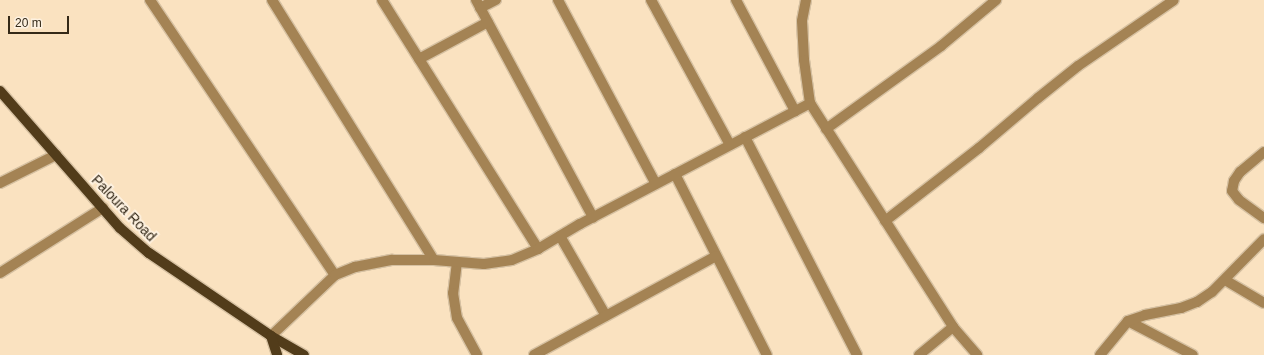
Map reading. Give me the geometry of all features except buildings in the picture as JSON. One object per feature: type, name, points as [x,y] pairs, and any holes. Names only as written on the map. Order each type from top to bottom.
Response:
[{"type":"main road","name":"Paloura Road","points":[[0,92],[120,228],[149,253],[271,336],[304,355]]},
{"type":"main road","points":[[271,336],[277,355]]},
{"type":"street","points":[[150,0],[335,275]]},
{"type":"street","points":[[272,0],[434,260]]},
{"type":"street","points":[[382,0],[538,249]]},
{"type":"street","points":[[496,0],[478,4],[593,217]]},
{"type":"street","points":[[558,0],[656,184]]},
{"type":"street","points":[[651,0],[730,145]]},
{"type":"street","points":[[736,0],[795,111]]},
{"type":"street","points":[[806,0],[802,21],[804,60],[810,103],[953,327],[977,355]]},
{"type":"street","points":[[826,129],[942,46],[996,0]]},
{"type":"street","points":[[885,221],[979,148],[1078,66],[1174,0]]},
{"type":"street","points":[[419,59],[488,22]]},
{"type":"street","points":[[271,336],[335,275],[355,267],[392,260],[434,260],[484,264],[512,260],[538,249],[593,217],[810,103]]},
{"type":"street","points":[[745,137],[857,355]]},
{"type":"street","points":[[1264,152],[1240,172],[1234,181],[1232,191],[1239,200],[1264,218]]},
{"type":"street","points":[[0,183],[56,155]]},
{"type":"street","points":[[675,174],[767,355]]},
{"type":"street","points":[[0,273],[103,208]]},
{"type":"street","points":[[560,236],[606,316]]},
{"type":"street","points":[[1100,355],[1128,321],[1145,315],[1181,308],[1197,302],[1225,280],[1264,239]]},
{"type":"street","points":[[534,355],[716,256]]},
{"type":"street","points":[[457,262],[453,293],[457,318],[477,355]]},
{"type":"street","points":[[1225,280],[1264,303]]},
{"type":"street","points":[[1128,321],[1193,355]]},
{"type":"street","points":[[919,355],[953,327]]}]
